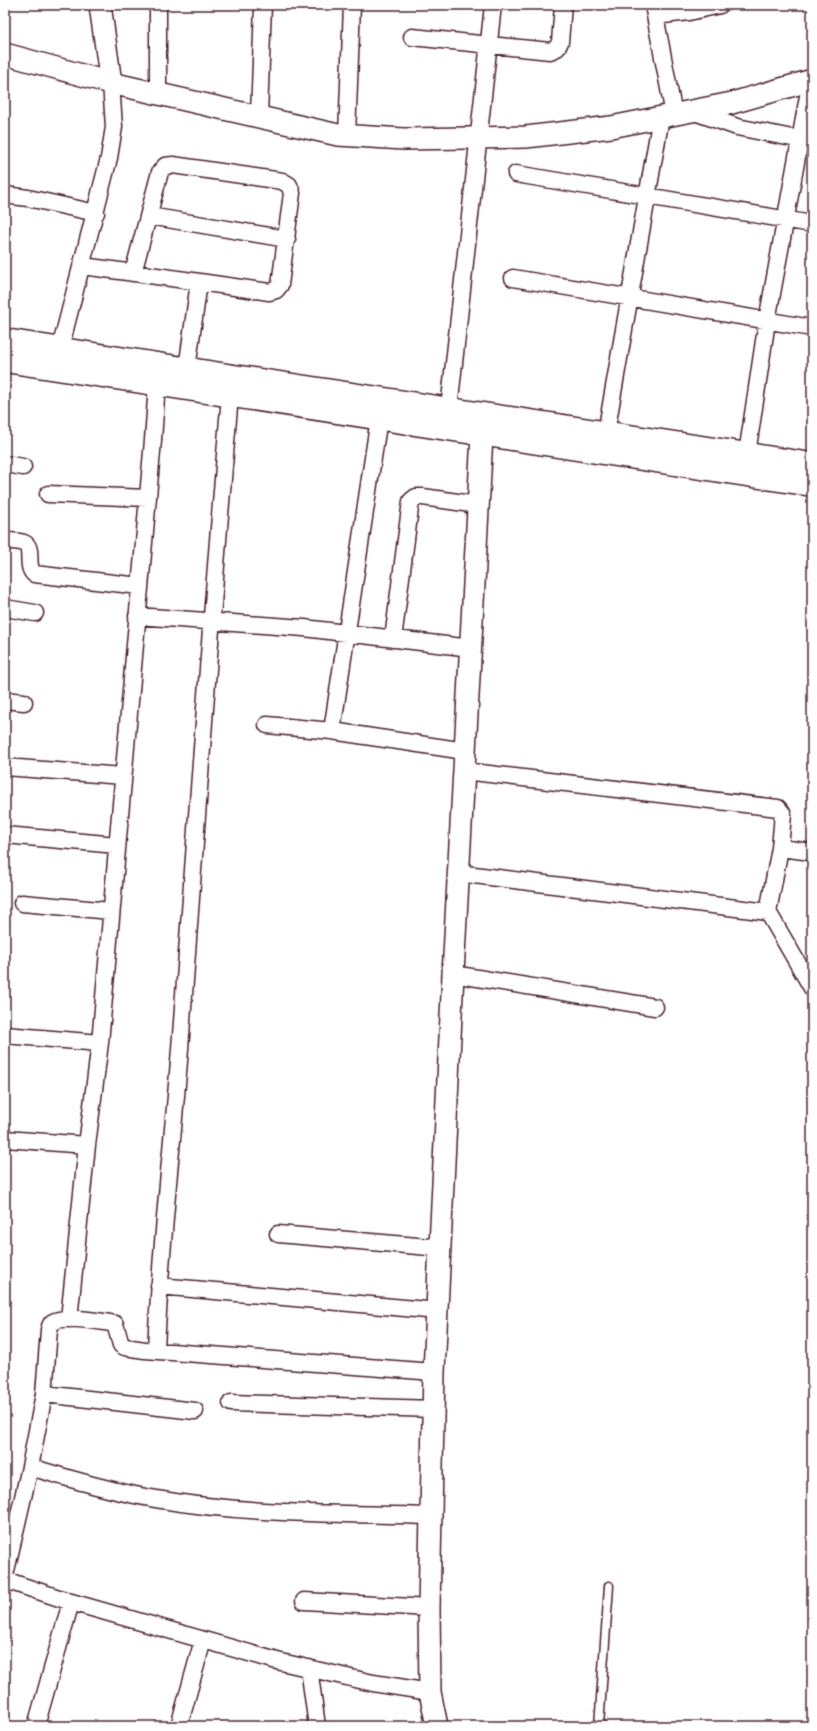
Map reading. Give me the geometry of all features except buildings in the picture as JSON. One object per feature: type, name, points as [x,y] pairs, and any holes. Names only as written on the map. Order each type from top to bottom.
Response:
[{"type":"main road","points":[[5,340],[450,409],[482,424],[812,485]]},
{"type":"main road","points":[[5,361],[379,418],[606,433],[812,464]]},
{"type":"street","points":[[60,348],[96,213],[109,158],[114,128],[111,82],[100,5]]},
{"type":"street","points":[[158,5],[158,93]]},
{"type":"street","points":[[259,116],[263,5]]},
{"type":"street","points":[[347,136],[352,5]]},
{"type":"street","points":[[450,409],[493,5]]},
{"type":"street","points":[[412,36],[550,50],[557,48],[560,42],[563,5]]},
{"type":"street","points":[[606,433],[647,197],[676,114],[654,11],[689,12],[720,5]]},
{"type":"street","points":[[5,54],[111,82],[347,136],[404,139],[526,137],[603,128],[811,88],[806,141],[785,220],[746,454]]},
{"type":"street","points":[[676,114],[806,141]]},
{"type":"street","points":[[82,266],[269,292],[276,290],[280,285],[287,239],[292,193],[289,185],[282,181],[173,165],[164,166],[160,172],[133,273]]},
{"type":"street","points":[[516,174],[812,224]]},
{"type":"street","points":[[5,195],[28,198],[96,213]]},
{"type":"street","points":[[149,216],[287,239]]},
{"type":"street","points":[[513,278],[812,328]]},
{"type":"street","points":[[187,369],[199,282]]},
{"type":"street","points":[[69,1319],[86,1145],[100,1042],[138,616],[156,384]]},
{"type":"street","points":[[156,1351],[159,1286],[179,1051],[211,620],[230,396]]},
{"type":"street","points":[[332,731],[379,418]]},
{"type":"street","points":[[436,1726],[430,1692],[429,1608],[435,1409],[434,1372],[458,874],[482,424]]},
{"type":"street","points":[[5,464],[23,467]]},
{"type":"street","points":[[48,494],[148,498]]},
{"type":"street","points":[[392,639],[411,501],[416,497],[423,497],[478,505]]},
{"type":"street","points":[[5,541],[23,542],[27,545],[29,551],[29,566],[34,574],[140,586]]},
{"type":"street","points":[[5,608],[36,613]]},
{"type":"street","points":[[138,616],[262,624],[470,648]]},
{"type":"street","points":[[5,700],[24,702]]},
{"type":"street","points":[[267,725],[332,731],[465,761],[778,808],[783,814],[780,848],[768,912],[812,988]]},
{"type":"street","points":[[5,767],[123,776]]},
{"type":"street","points":[[5,835],[117,845]]},
{"type":"street","points":[[780,848],[812,852]]},
{"type":"street","points":[[458,874],[768,912]]},
{"type":"street","points":[[22,903],[112,911]]},
{"type":"street","points":[[453,974],[655,1007]]},
{"type":"street","points":[[5,1036],[100,1042]]},
{"type":"street","points":[[5,1140],[86,1145]]},
{"type":"street","points":[[278,1234],[441,1248]]},
{"type":"street","points":[[159,1286],[438,1311]]},
{"type":"street","points":[[5,1575],[30,1467],[44,1394],[50,1325],[58,1320],[69,1319],[115,1324],[121,1345],[125,1347],[156,1351],[434,1372]]},
{"type":"street","points":[[44,1394],[195,1411]]},
{"type":"street","points":[[230,1403],[435,1409]]},
{"type":"street","points":[[30,1467],[97,1486],[155,1499],[220,1508],[281,1512],[431,1516]]},
{"type":"street","points":[[5,1580],[70,1602],[203,1640],[309,1668],[373,1683],[430,1692]]},
{"type":"street","points":[[304,1601],[429,1608]]},
{"type":"street","points":[[36,1726],[70,1602]]},
{"type":"street","points":[[179,1726],[203,1640]]},
{"type":"street","points":[[309,1668],[317,1726]]},
{"type":"lane","points":[[599,1726],[609,1586]]}]
